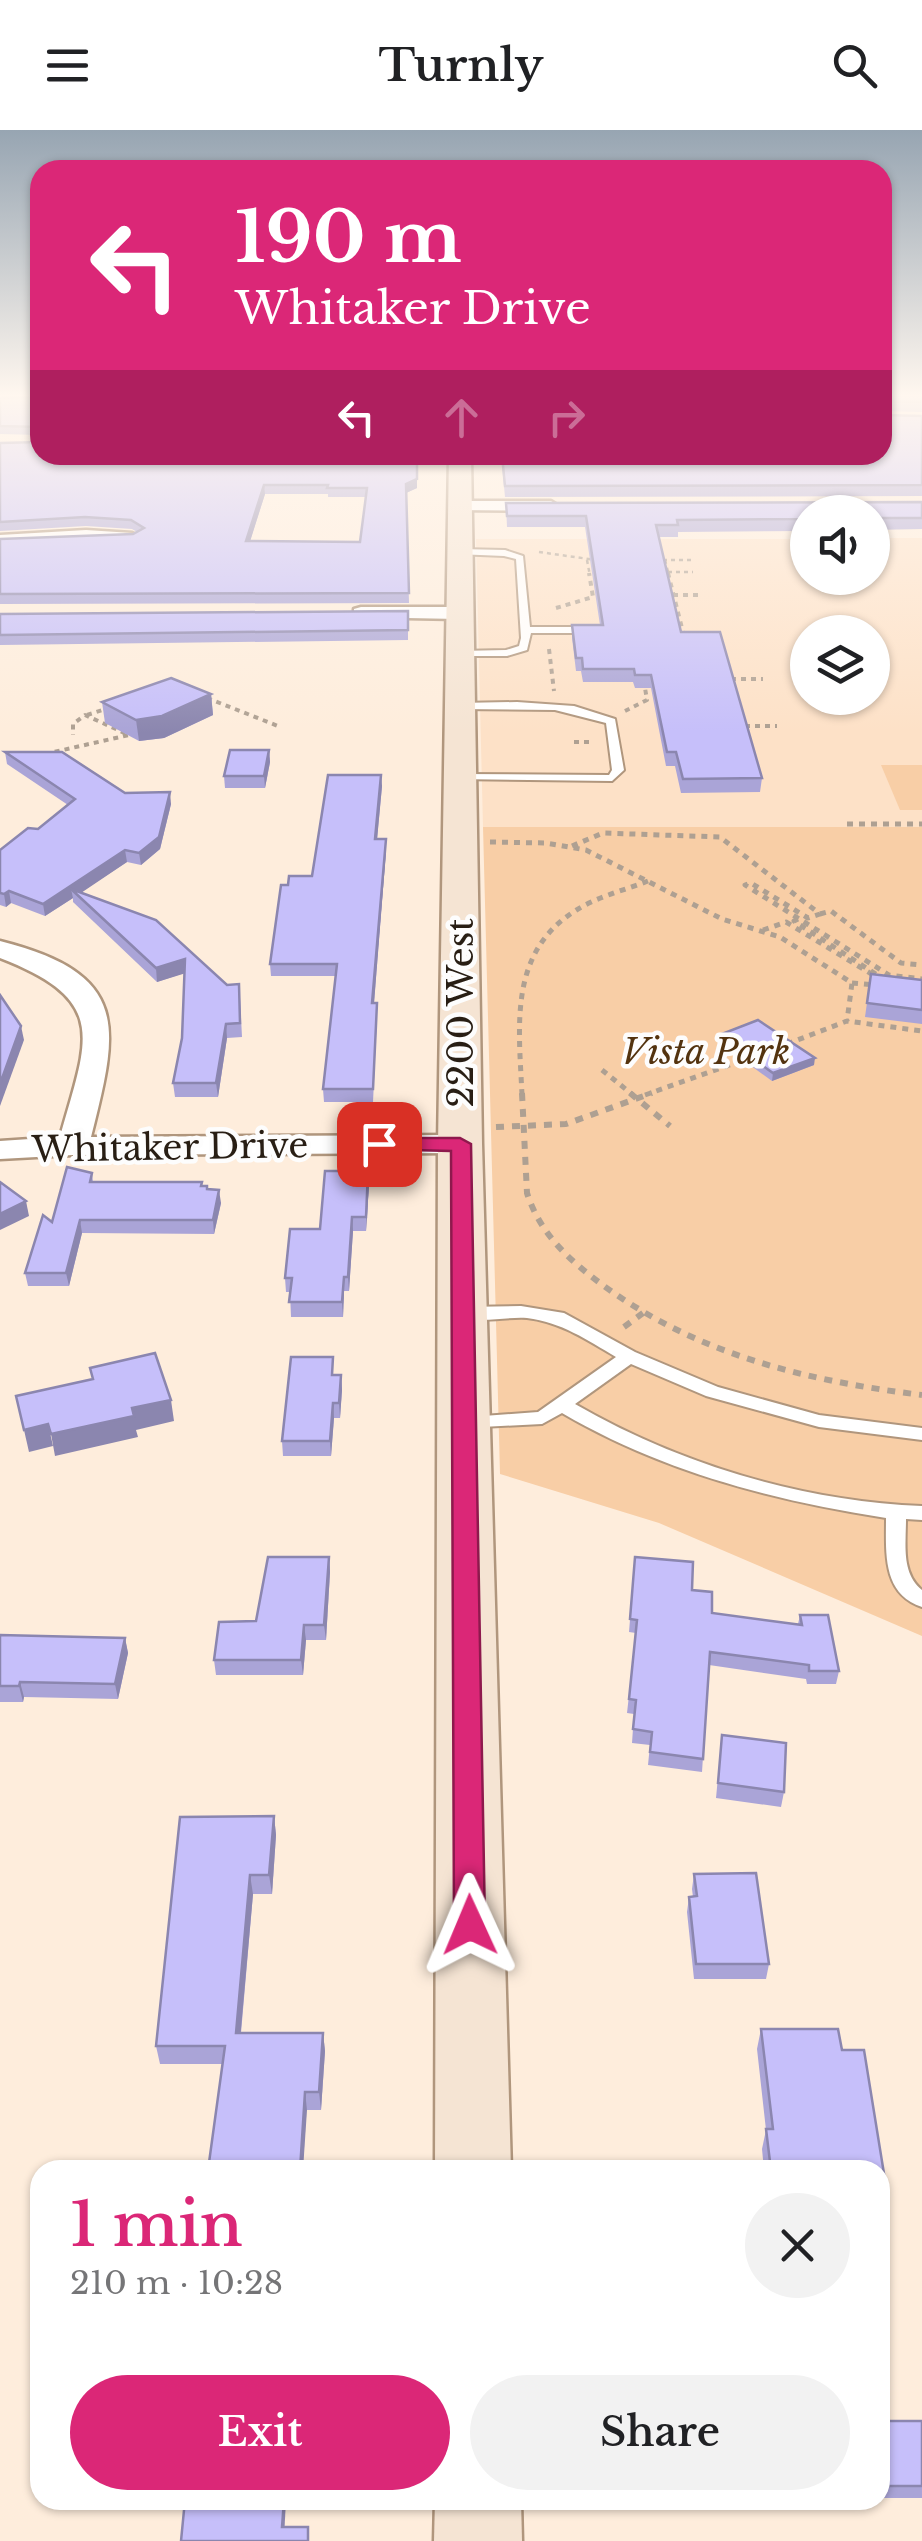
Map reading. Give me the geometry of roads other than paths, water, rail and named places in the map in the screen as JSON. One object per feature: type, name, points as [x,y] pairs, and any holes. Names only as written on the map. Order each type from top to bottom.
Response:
[{"type":"street","name":"2200 West","points":[[459,508],[458,777],[475,1136],[463,1313],[473,2160]]},
{"type":"street","points":[[459,529],[559,508]]},
{"type":"street","points":[[0,540],[86,534],[132,538]]},
{"type":"street","points":[[335,613],[459,634]]},
{"type":"street","points":[[0,949],[67,978],[96,1008],[98,1042],[72,1146]]},
{"type":"street","name":"Whitaker Drive","points":[[0,1150],[475,1136]]},
{"type":"street","points":[[478,2510],[478,2541]]},
{"type":"lane","points":[[459,529],[520,558],[525,630],[523,648],[507,653],[459,634]]},
{"type":"lane","points":[[525,630],[593,630]]},
{"type":"lane","points":[[458,777],[612,778],[618,770],[611,721],[586,710],[459,706]]},
{"type":"lane","points":[[463,1313],[521,1312],[558,1317],[630,1356],[712,1392],[819,1422],[922,1434]]},
{"type":"lane","points":[[464,1423],[542,1418],[630,1356]]},
{"type":"lane","points":[[563,1405],[634,1444],[711,1474],[824,1502],[922,1514]]},
{"type":"lane","points":[[896,1512],[898,1578],[911,1596],[922,1599]]},
{"type":"park label","name":"Vista Park","points":[[706,1051]]}]
